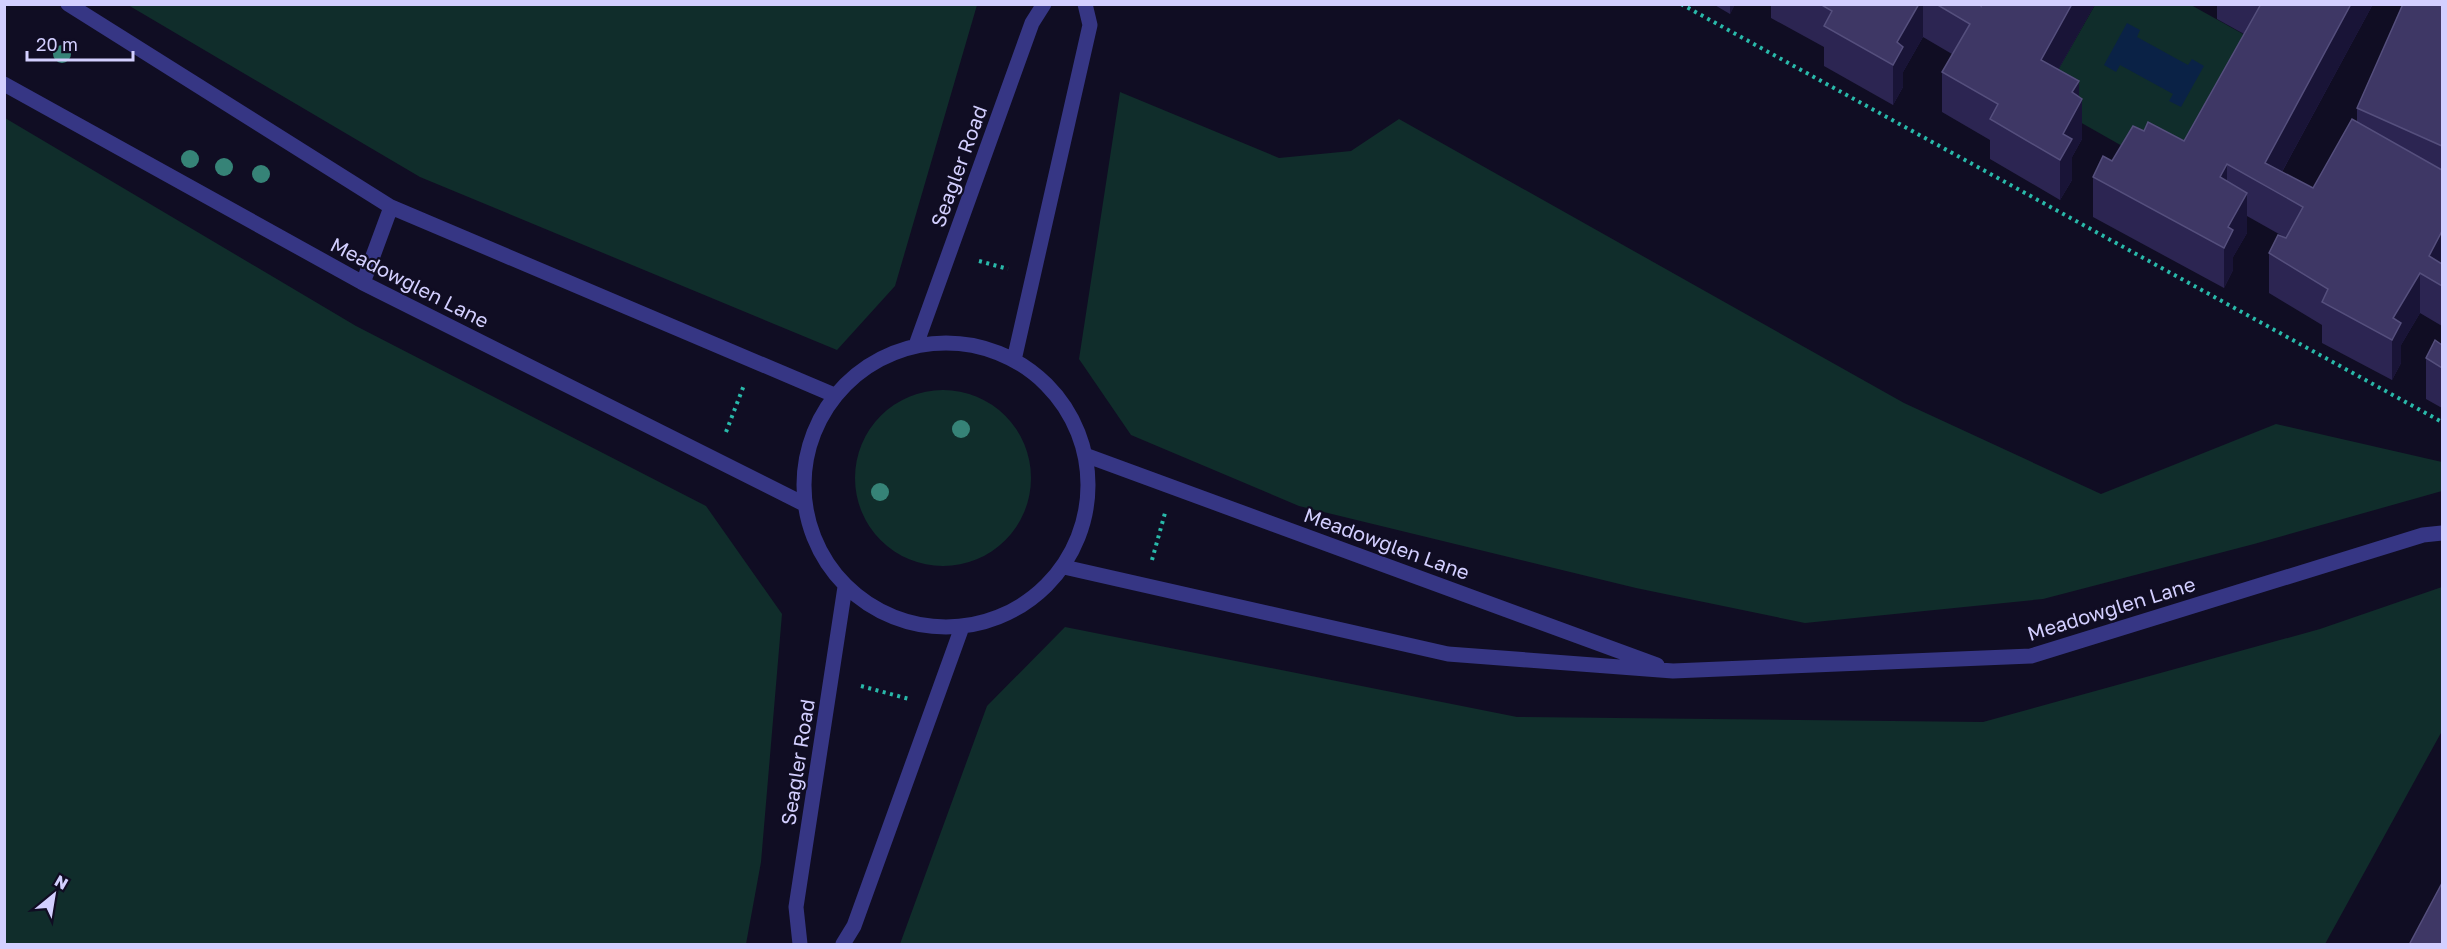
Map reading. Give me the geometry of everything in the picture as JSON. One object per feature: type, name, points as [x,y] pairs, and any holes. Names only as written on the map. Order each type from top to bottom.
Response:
[{"type":"street","points":[[68,4],[391,207],[834,395]]},
{"type":"street","name":"Seagler Road","points":[[916,345],[1032,23],[1044,4]]},
{"type":"street","points":[[1014,360],[1090,25],[1086,4]]},
{"type":"street","name":"Meadowglen Lane","points":[[4,84],[363,283],[804,504]]},
{"type":"street","points":[[363,283],[391,207]]},
{"type":"street","points":[[949,342],[983,347],[1014,360],[1047,384],[1071,417],[1085,455],[1088,494],[1081,532],[1064,567],[1036,597],[1001,617],[962,627],[919,625],[879,611],[845,587],[818,549],[804,504],[804,465],[814,428],[834,395],[871,363],[916,345],[949,342]]},
{"type":"street","name":"Meadowglen Lane","points":[[1085,455],[1674,671]]},
{"type":"street","name":"Meadowglen Lane","points":[[1064,567],[1448,654],[1674,671],[2031,656],[2423,535],[2442,534]]},
{"type":"street","name":"Seagler Road","points":[[800,945],[796,907],[845,587]]},
{"type":"street","points":[[843,945],[854,926],[962,627]]},
{"type":"path","points":[[1681,4],[2442,422]]},
{"type":"path","points":[[979,261],[1011,270]]},
{"type":"path","points":[[726,432],[745,385]]},
{"type":"path","points":[[1152,560],[1165,513]]},
{"type":"path","points":[[861,686],[912,700]]},
{"type":"green space","points":[[128,5],[977,5],[895,286],[837,350],[420,177]]},
{"type":"green space","points":[[2095,5],[2191,5],[2261,44],[2184,181],[2041,100]]},
{"type":"green space","points":[[1120,92],[1279,158],[1351,151],[1399,119],[1904,403],[2101,494],[2276,424],[2442,462],[2442,491],[2254,544],[2043,599],[1805,623],[1636,588],[1299,506],[1131,435],[1079,359]]},
{"type":"green space","points":[[5,118],[356,326],[706,506],[782,614],[761,862],[746,944],[5,944]]},
{"type":"green space","points":[[943,390],[977,397],[992,405],[1005,416],[1016,429],[1024,444],[1031,478],[1024,512],[1016,527],[1005,540],[992,551],[977,559],[943,566],[909,559],[894,551],[881,540],[870,527],[862,512],[855,478],[862,444],[870,429],[881,416],[894,405],[909,397]]},
{"type":"green space","points":[[2442,587],[2442,731],[2325,944],[900,944],[987,706],[1065,627],[1517,717],[1983,722],[2320,629]]},
{"type":"water","points":[[2127,23],[2140,30],[2137,37],[2188,65],[2192,59],[2204,66],[2181,107],[2169,101],[2173,94],[2120,65],[2116,72],[2104,65]]},
{"type":"building","points":[[1820,4],[1919,4],[1897,42],[1903,47],[1893,65],[1824,26],[1832,11]]},
{"type":"building","points":[[1936,4],[1979,4],[1981,6],[1981,4],[2072,4],[2041,60],[2079,81],[2072,92],[2082,99],[2063,134],[2072,139],[2060,160],[1990,119],[1998,104],[1942,72],[1970,24]]},
{"type":"building","points":[[2261,4],[2351,4],[2265,163],[2313,188],[2352,119],[2442,170],[2442,231],[2429,256],[2442,264],[2442,286],[2420,273],[2393,318],[2401,323],[2392,340],[2322,302],[2328,289],[2269,253],[2278,235],[2286,238],[2303,207],[2227,164],[2220,177],[2247,193],[2228,227],[2233,230],[2224,248],[2093,177],[2103,156],[2112,161],[2133,126],[2144,131],[2148,122],[2184,141]]},
{"type":"building","points":[[2403,4],[2442,6],[2442,146],[2357,108]]},
{"type":"building","points":[[2435,340],[2442,345],[2442,368],[2426,358]]},
{"type":"building","points":[[2442,883],[2442,945],[2409,945]]}]
